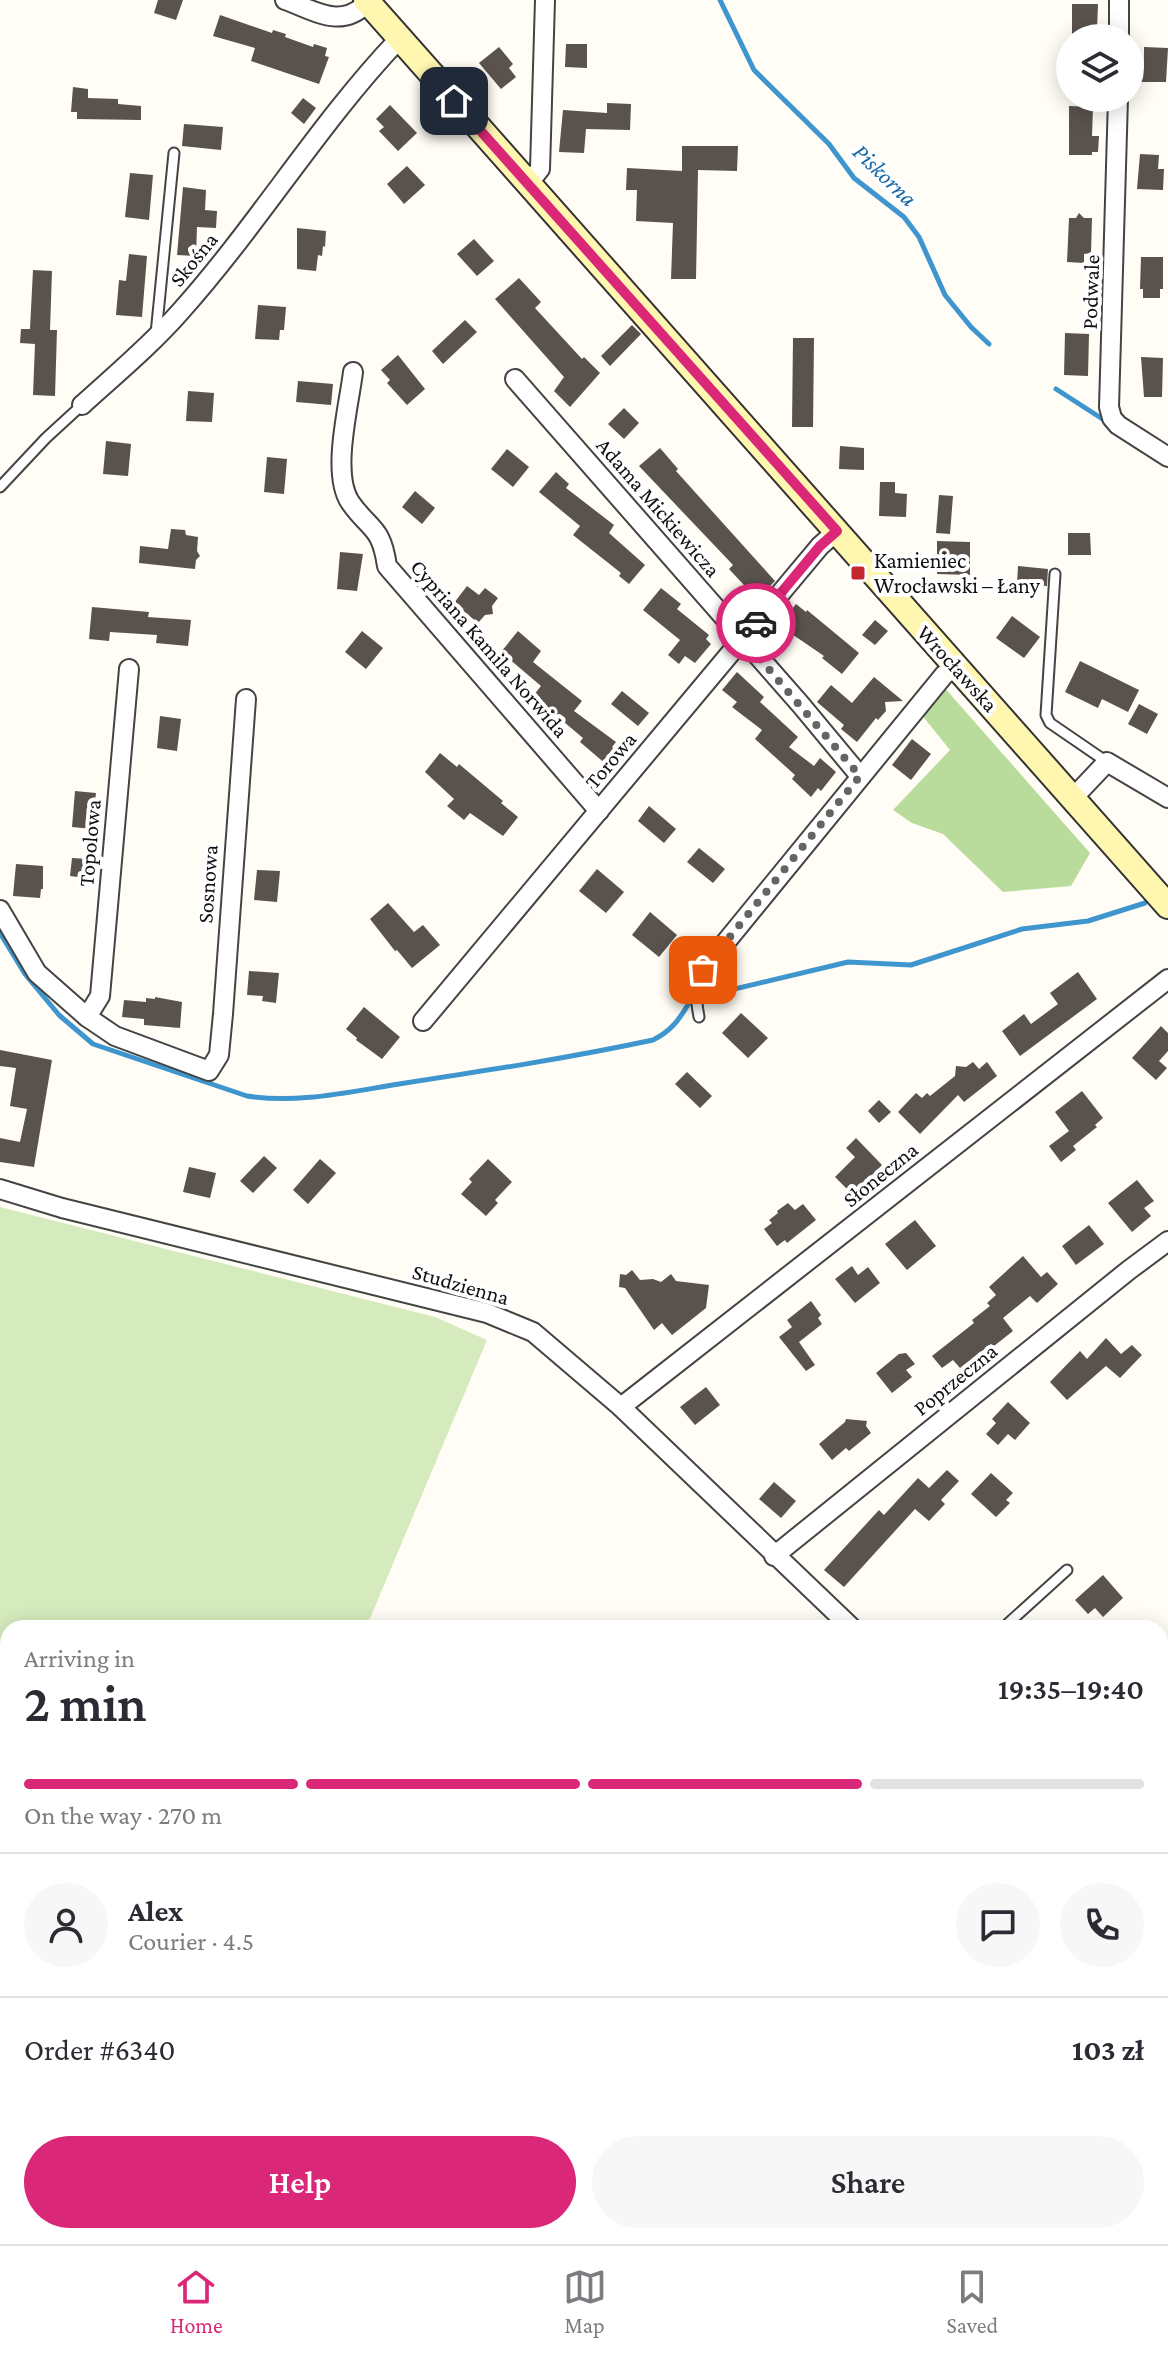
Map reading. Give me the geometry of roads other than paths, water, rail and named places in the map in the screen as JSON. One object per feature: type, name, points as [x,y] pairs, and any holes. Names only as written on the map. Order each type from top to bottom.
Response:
[{"type":"main road","name":"Wrocławska","points":[[367,1],[1168,906]]},
{"type":"street","points":[[285,0],[333,18],[359,12],[367,1]]},
{"type":"street","points":[[528,184],[540,169],[545,0]]},
{"type":"street","points":[[1119,0],[1119,24]]},
{"type":"street","name":"Skośna","points":[[82,405],[156,337],[252,224],[366,74],[399,39]]},
{"type":"street","name":"Podwale","points":[[1118,112],[1109,407],[1118,425],[1168,457]]},
{"type":"street","name":"Cypriana Kamila Norwida","points":[[353,372],[340,476],[349,501],[377,531],[384,546],[387,566],[599,811]]},
{"type":"street","name":"Adama Mickiewicza","points":[[515,379],[860,776]]},
{"type":"street","name":"Torowa","points":[[423,1021],[820,546],[837,531]]},
{"type":"street","points":[[703,970],[944,675],[956,666]]},
{"type":"street","name":"Topolowa","points":[[87,1017],[100,996],[129,669]]},
{"type":"street","name":"Sosnowa","points":[[87,1017],[115,1036],[209,1071],[219,1055],[246,699]]},
{"type":"street","points":[[1073,798],[1107,762],[1168,798]]},
{"type":"street","points":[[0,910],[37,973],[87,1017]]},
{"type":"street","name":"Słoneczna","points":[[621,1407],[1168,979]]},
{"type":"street","name":"Studzienna","points":[[0,1189],[76,1212],[487,1313],[533,1332],[621,1407],[843,1620]]},
{"type":"street","name":"Poprzeczna","points":[[774,1556],[1168,1241]]},
{"type":"lane","points":[[156,337],[174,153]]},
{"type":"lane","name":"Skośna","points":[[0,487],[82,405]]},
{"type":"lane","points":[[1055,574],[1046,715],[1050,723],[1107,762]]},
{"type":"lane","points":[[699,1017],[695,993],[703,970]]},
{"type":"lane","points":[[1012,1620],[1067,1570]]},
{"type":"waterway","name":"Piskorna","points":[[720,0],[754,70],[829,144],[854,178],[904,217],[919,237],[945,295],[989,344]]},
{"type":"waterway","name":"Piskorna","points":[[1056,389],[1104,420]]},
{"type":"waterway","points":[[705,996],[848,962],[911,965],[1022,929],[1088,921],[1145,903]]},
{"type":"waterway","points":[[0,933],[25,974],[59,1015],[93,1044],[247,1096],[266,1098],[304,1098],[342,1093],[653,1040],[674,1024],[689,1003]]},
{"type":"place","name":"Kamieniec Wrocławski – Łany","points":[[858,573]]}]
